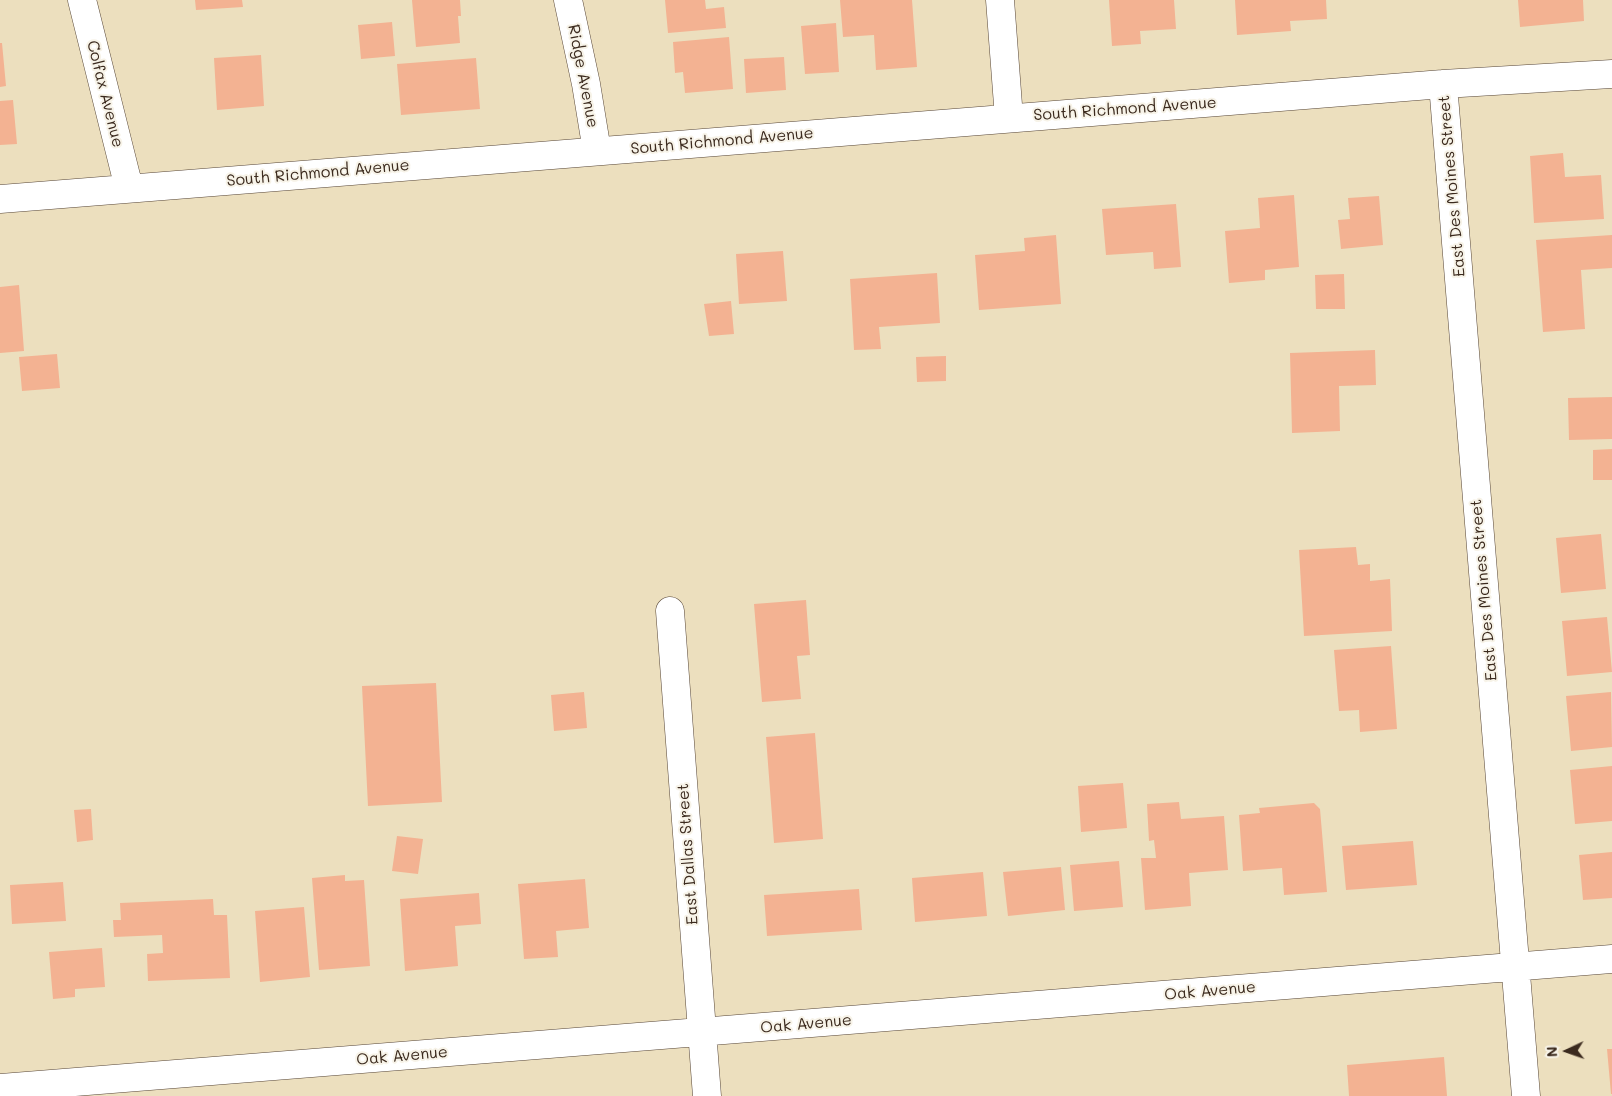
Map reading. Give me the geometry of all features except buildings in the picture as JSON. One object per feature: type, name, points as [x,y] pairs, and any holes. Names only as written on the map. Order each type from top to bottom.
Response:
[{"type":"street","name":"Colfax Avenue","points":[[82,0],[129,188]]},
{"type":"street","name":"Ridge Avenue","points":[[568,0],[586,84],[596,151]]},
{"type":"street","points":[[1000,0],[1009,118]]},
{"type":"street","name":"South Richmond Avenue","points":[[0,199],[1443,84],[1612,74]]},
{"type":"street","name":"East Des Moines Street","points":[[1443,84],[1526,1096]]},
{"type":"street","name":"East Dallas Street","points":[[670,611],[707,1096]]},
{"type":"street","name":"Oak Avenue","points":[[0,1088],[1612,959]]}]
